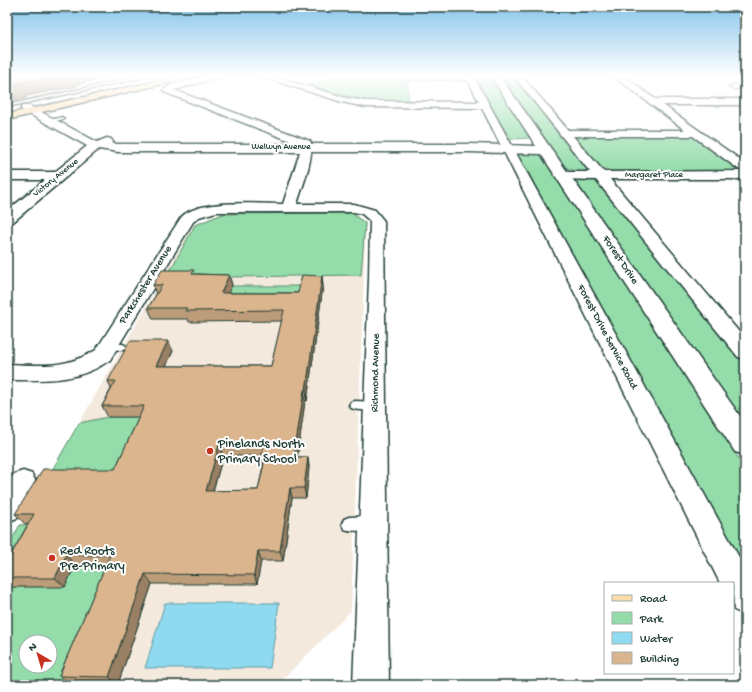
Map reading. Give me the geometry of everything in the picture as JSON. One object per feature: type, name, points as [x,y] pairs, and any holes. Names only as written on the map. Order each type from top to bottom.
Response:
[{"type":"main road","points":[[7,112],[27,107]]},
{"type":"main road","points":[[7,116],[29,107]]},
{"type":"street","name":"Welwyn Avenue","points":[[34,107],[50,121],[108,145],[542,146]]},
{"type":"street","name":"Welwyn Avenue","points":[[35,107],[62,118],[108,145]]},
{"type":"street","points":[[209,107],[306,145],[306,152],[289,208]]},
{"type":"street","name":"Forest Drive Service Road","points":[[485,107],[745,599]]},
{"type":"street","name":"Forest Drive","points":[[515,107],[745,444]]},
{"type":"street","points":[[544,107],[745,352]]},
{"type":"street","points":[[660,107],[745,169]]},
{"type":"street","points":[[566,133],[694,133]]},
{"type":"street","points":[[85,154],[99,150],[108,145]]},
{"type":"street","name":"Victory Avenue","points":[[7,219],[85,154],[108,145]]},
{"type":"street","name":"Margaret Place","points":[[563,176],[745,175]]},
{"type":"street","points":[[7,176],[57,176]]},
{"type":"street","name":"Parkchester Avenue","points":[[7,372],[66,372],[80,369],[116,347],[187,219],[191,216],[204,210],[215,208],[289,208]]},
{"type":"street","name":"Richmond Avenue","points":[[289,208],[354,208],[364,210],[373,215],[376,221],[365,405],[374,523],[371,685]]},
{"type":"street","points":[[7,509],[23,482]]},
{"type":"lane","points":[[50,121],[62,118]]},
{"type":"lane","points":[[349,524],[374,523]]},
{"type":"shaded area","name":"Pinelands North Primary School","points":[[352,212],[366,223],[351,611],[277,685],[7,685],[7,548],[194,224],[223,213]]},
{"type":"green space","points":[[489,107],[511,107],[529,135],[529,138],[513,139],[504,135]]},
{"type":"green space","points":[[522,107],[540,107],[589,170],[576,171],[563,166]]},
{"type":"green space","points":[[683,133],[698,137],[741,169],[739,171],[612,171],[599,167],[573,136]]},
{"type":"green space","points":[[516,153],[541,154],[745,468],[745,574]]},
{"type":"green space","points":[[578,178],[591,178],[602,182],[745,360],[745,424],[572,182]]},
{"type":"green space","points":[[351,213],[365,223],[361,275],[166,278],[195,225],[223,214]]},
{"type":"green space","points":[[231,286],[303,286],[300,304],[219,304]]},
{"type":"green space","points":[[108,417],[144,417],[115,479],[47,479],[79,423]]},
{"type":"green space","points":[[20,525],[43,525],[65,587],[75,565],[117,565],[69,685],[7,685],[7,548]]},
{"type":"water","points":[[165,603],[279,603],[270,668],[145,668]]},
{"type":"building","points":[[162,270],[194,270],[192,274],[229,275],[221,293],[298,293],[302,275],[322,276],[306,390],[304,390],[294,457],[308,457],[304,488],[290,488],[280,551],[258,551],[254,575],[145,574],[109,677],[59,676],[110,555],[66,555],[55,578],[7,578],[7,562],[34,514],[15,514],[43,469],[115,469],[144,406],[102,406],[116,381],[108,381],[130,341],[168,341],[156,366],[271,366],[284,310],[185,311],[187,308],[148,308],[162,285],[153,285]],"holes":[[[219,445],[264,445],[261,459],[265,459],[258,490],[206,491]]]},
{"type":"place","name":"Pinelands North Primary School","points":[[210,451]]},
{"type":"place","name":"Red Roots Pre-Primary","points":[[52,558]]}]
